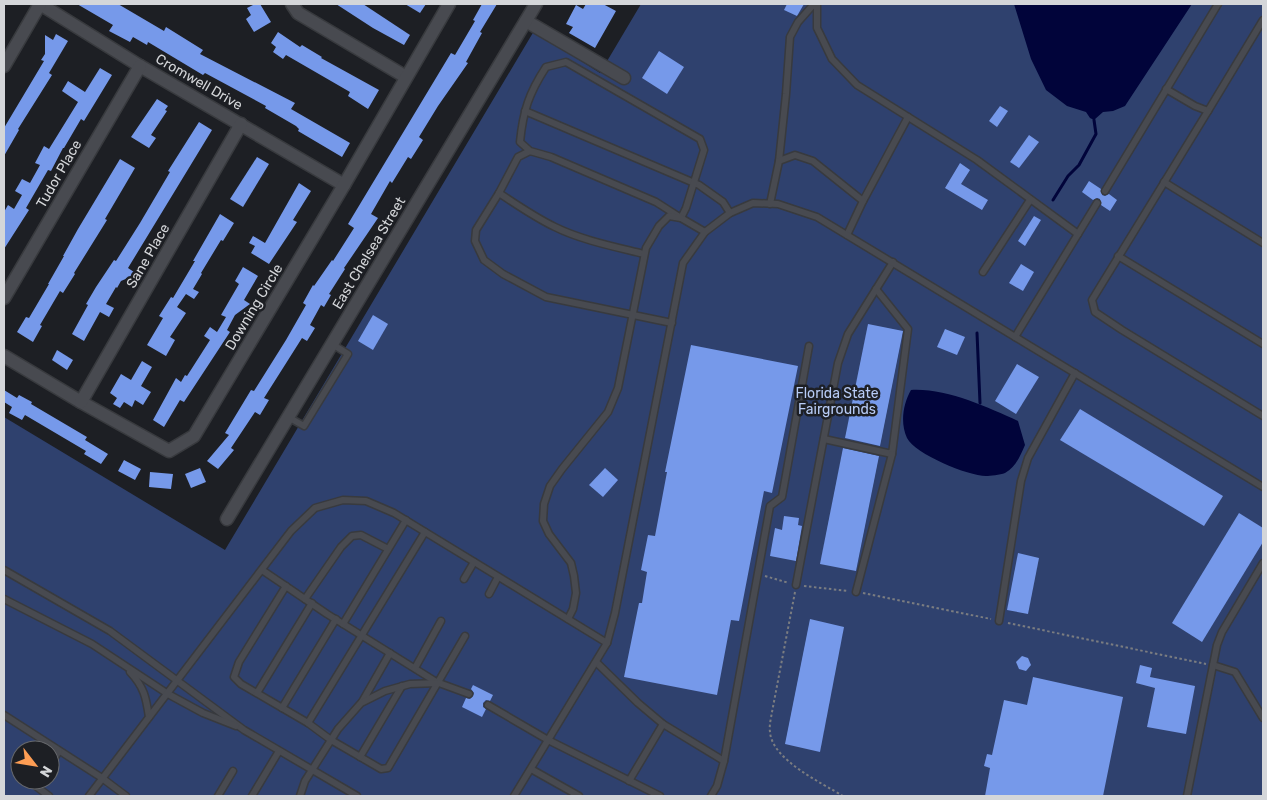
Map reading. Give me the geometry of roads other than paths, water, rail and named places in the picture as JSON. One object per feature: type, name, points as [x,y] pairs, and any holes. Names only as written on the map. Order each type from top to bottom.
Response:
[{"type":"street","points":[[4,66],[40,4]]},
{"type":"street","name":"Cromwell Drive","points":[[40,4],[140,66],[344,185]]},
{"type":"street","points":[[292,4],[298,12],[406,76]]},
{"type":"street","name":"Downing Circle","points":[[4,356],[81,402],[170,451],[194,436],[344,185],[449,4]]},
{"type":"street","name":"East Chelsea Street","points":[[227,519],[526,21],[532,5]]},
{"type":"street","points":[[526,21],[624,78]]},
{"type":"street","name":"Tudor Place","points":[[4,298],[140,66]]},
{"type":"street","name":"Sane Place","points":[[81,402],[241,124]]},
{"type":"lane","points":[[816,4],[817,28],[832,59],[857,85],[977,160],[1078,234]]},
{"type":"lane","points":[[770,204],[779,161],[790,37],[798,22],[816,4]]},
{"type":"lane","points":[[1105,191],[1218,4]]},
{"type":"lane","points":[[1263,20],[1092,300],[1095,312],[1263,416]]},
{"type":"lane","points":[[681,218],[686,208],[704,150],[700,139],[566,62],[546,67],[533,88],[525,111],[520,142],[530,151],[551,157],[607,183],[656,202],[681,218],[705,232]]},
{"type":"lane","points":[[1166,89],[1195,106],[1208,111]]},
{"type":"lane","points":[[525,111],[694,183],[722,202],[730,213]]},
{"type":"lane","points":[[847,234],[908,117]]},
{"type":"lane","points":[[530,151],[518,157],[476,230],[475,241],[484,260],[503,274],[546,297],[672,323]]},
{"type":"lane","points":[[779,161],[795,155],[812,161],[863,201]]},
{"type":"lane","points":[[1164,182],[1263,243]]},
{"type":"lane","points":[[499,193],[556,228],[644,254]]},
{"type":"lane","points":[[983,272],[1030,200]]},
{"type":"lane","points":[[514,796],[607,643],[615,613],[684,263],[705,232],[730,213],[753,203],[778,204],[818,217],[1263,487]]},
{"type":"lane","points":[[1015,337],[1097,203]]},
{"type":"lane","points":[[568,619],[573,609],[576,593],[574,576],[570,563],[549,534],[543,521],[544,504],[550,486],[608,412],[618,388],[646,248],[659,226],[669,216],[681,218]]},
{"type":"lane","points":[[1118,256],[1263,344]]},
{"type":"lane","points":[[796,585],[838,363],[848,334],[893,262]]},
{"type":"lane","points":[[856,592],[892,454],[908,329],[876,289]]},
{"type":"lane","points":[[288,417],[304,426],[348,354],[332,344]]},
{"type":"lane","points":[[711,796],[724,761],[770,506],[782,497],[809,346]]},
{"type":"lane","points":[[999,621],[1021,481],[1028,458],[1075,373]]},
{"type":"lane","points":[[824,439],[892,454]]},
{"type":"lane","points":[[89,796],[291,531],[316,508],[343,500],[366,501],[406,520],[607,643]]},
{"type":"lane","points":[[343,624],[406,520]]},
{"type":"lane","points":[[308,723],[425,532]]},
{"type":"lane","points":[[305,599],[341,547],[352,536],[361,535],[388,549]]},
{"type":"lane","points":[[464,579],[474,562]]},
{"type":"lane","points":[[1187,796],[1217,645],[1222,632],[1263,563]]},
{"type":"lane","points":[[4,570],[110,631],[147,656],[244,730],[349,794],[357,796]]},
{"type":"lane","points":[[262,570],[343,624],[439,684],[468,694]]},
{"type":"lane","points":[[488,594],[498,576]]},
{"type":"lane","points":[[286,586],[239,662],[234,677],[241,684],[381,769],[388,768],[439,684],[465,636]]},
{"type":"lane","points":[[4,599],[92,644],[168,694],[203,713],[244,730]]},
{"type":"lane","points":[[256,693],[312,604]]},
{"type":"lane","points":[[282,708],[336,619]]},
{"type":"lane","points":[[415,668],[441,621]]},
{"type":"lane","points":[[300,796],[305,780],[338,729],[361,703],[390,653]]},
{"type":"lane","points":[[596,662],[638,703],[663,724],[724,761]]},
{"type":"lane","points":[[122,664],[140,682],[146,695],[149,717]]},
{"type":"lane","points":[[1213,665],[1235,672],[1263,718]]},
{"type":"lane","points":[[361,703],[385,692],[410,684],[439,684]]},
{"type":"lane","points":[[360,757],[402,686]]},
{"type":"lane","points":[[488,705],[548,740],[660,796]]},
{"type":"lane","points":[[4,716],[43,740]]},
{"type":"lane","points":[[629,781],[663,724]]},
{"type":"lane","points":[[60,751],[126,796]]},
{"type":"lane","points":[[252,796],[279,751]]},
{"type":"lane","points":[[531,769],[579,796]]},
{"type":"lane","points":[[218,796],[233,771]]},
{"type":"waterway","points":[[1053,200],[1068,176],[1079,165],[1096,134],[1094,120]]},
{"type":"waterway","points":[[977,333],[980,403]]},
{"type":"park label","name":"Florida State Fairgrounds","points":[[837,402]]}]
